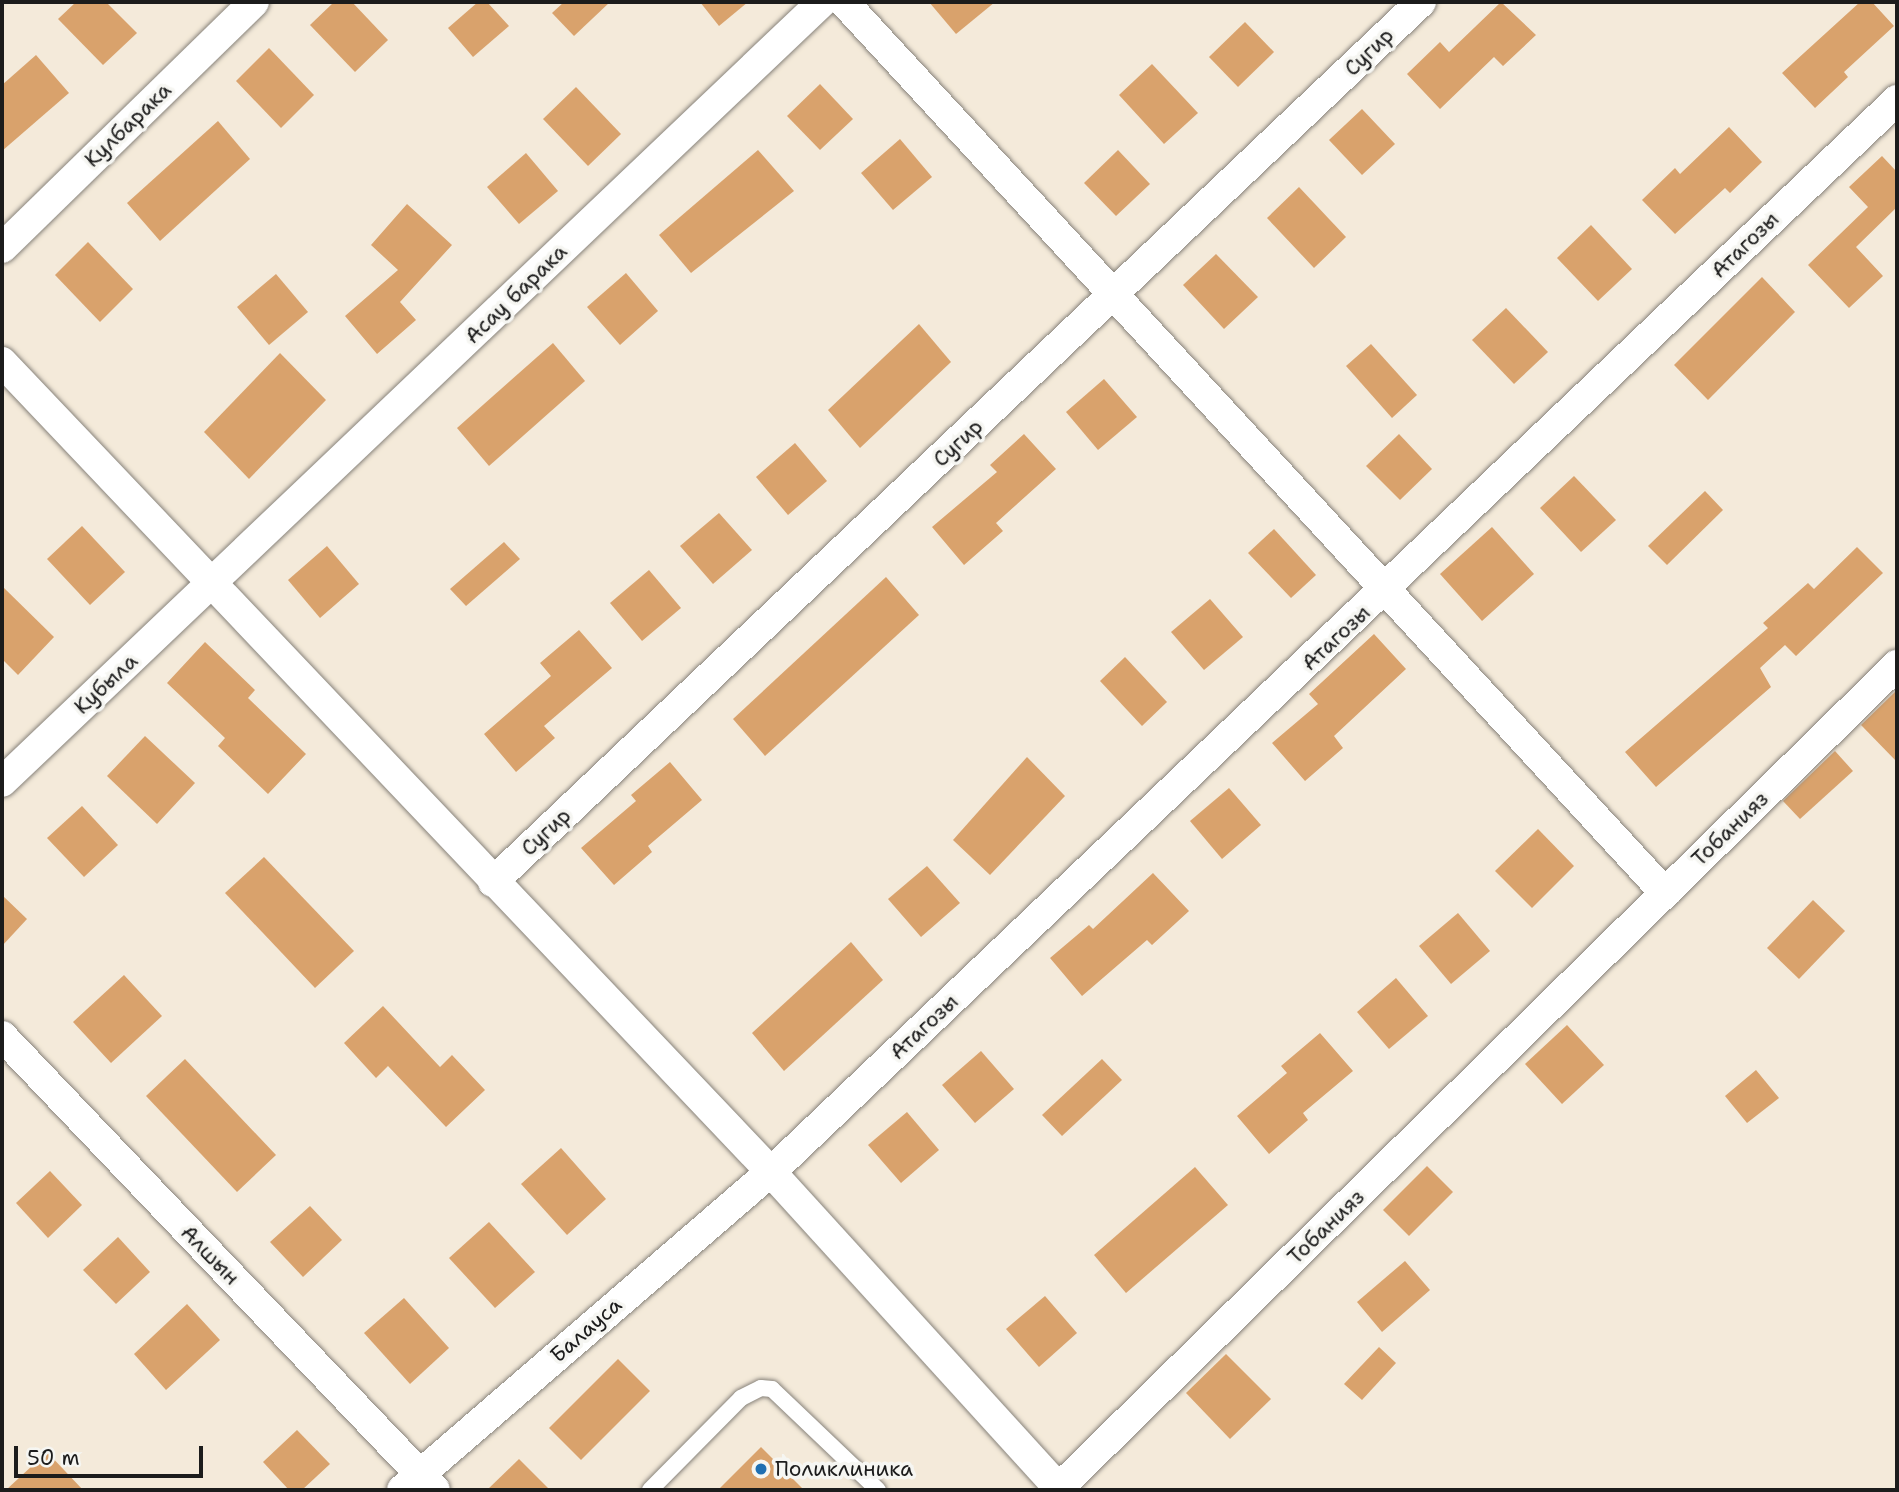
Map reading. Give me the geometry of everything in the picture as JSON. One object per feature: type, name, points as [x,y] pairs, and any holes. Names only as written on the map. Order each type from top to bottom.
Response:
[{"type":"street","name":"Кулбарака","points":[[2,248],[254,2]]},
{"type":"street","name":"Асау барака","points":[[210,586],[822,2]]},
{"type":"street","points":[[844,2],[1665,893]]},
{"type":"street","name":"Сугир","points":[[493,881],[1115,295],[1421,2]]},
{"type":"street","name":"Атагозы","points":[[771,1172],[1386,590],[1897,100]]},
{"type":"street","points":[[2,362],[210,586],[771,1172]]},
{"type":"street","name":"Кубыла","points":[[2,782],[210,586]]},
{"type":"street","name":"Тобанияз","points":[[771,1172],[1059,1488],[1897,665]]},
{"type":"street","name":"Алшын","points":[[2,1035],[418,1485]]},
{"type":"street","name":"Балауса","points":[[418,1485],[771,1172]]},
{"type":"lane","points":[[650,1490],[741,1398],[761,1388],[772,1390],[878,1490]]},
{"type":"building","points":[[76,2],[106,2],[137,33],[103,65],[58,19]]},
{"type":"building","points":[[334,2],[352,2],[388,40],[355,72],[310,25]]},
{"type":"building","points":[[478,2],[487,2],[509,26],[473,57],[448,28]]},
{"type":"building","points":[[564,2],[610,2],[574,36],[552,13]]},
{"type":"building","points":[[700,2],[748,2],[719,26]]},
{"type":"building","points":[[929,2],[995,2],[956,34]]},
{"type":"building","points":[[1501,2],[1536,35],[1503,66],[1494,57],[1440,109],[1407,74],[1440,42],[1449,52]]},
{"type":"building","points":[[1860,2],[1872,2],[1894,26],[1844,72],[1848,77],[1815,108],[1782,73]]},
{"type":"building","points":[[1245,22],[1274,52],[1238,87],[1209,57]]},
{"type":"building","points":[[269,48],[314,95],[281,128],[236,81]]},
{"type":"building","points":[[36,55],[69,93],[2,151],[2,85]]},
{"type":"building","points":[[1152,64],[1198,113],[1164,144],[1119,95]]},
{"type":"building","points":[[820,84],[853,119],[820,150],[787,116]]},
{"type":"building","points":[[576,87],[621,134],[588,166],[543,119]]},
{"type":"building","points":[[1362,109],[1395,144],[1362,175],[1329,140]]},
{"type":"building","points":[[218,121],[250,159],[160,241],[127,203]]},
{"type":"building","points":[[1729,127],[1762,162],[1730,193],[1725,188],[1675,234],[1642,200],[1675,168],[1680,174]]},
{"type":"building","points":[[900,139],[932,177],[893,210],[861,173]]},
{"type":"building","points":[[758,150],[794,191],[691,273],[659,235]]},
{"type":"building","points":[[1118,150],[1150,184],[1116,216],[1084,183]]},
{"type":"building","points":[[526,153],[558,191],[519,224],[487,187]]},
{"type":"building","points":[[1882,156],[1897,172],[1897,207],[1856,247],[1883,276],[1849,308],[1808,265],[1868,207],[1849,187]]},
{"type":"building","points":[[1299,187],[1346,237],[1314,268],[1267,218]]},
{"type":"building","points":[[407,204],[452,245],[400,302],[416,320],[377,354],[345,316],[398,270],[371,245]]},
{"type":"building","points":[[1591,225],[1632,269],[1598,301],[1557,258]]},
{"type":"building","points":[[88,242],[133,289],[100,322],[55,275]]},
{"type":"building","points":[[1216,254],[1258,297],[1224,329],[1183,285]]},
{"type":"building","points":[[626,273],[658,311],[620,345],[587,307]]},
{"type":"building","points":[[276,274],[308,312],[269,345],[237,307]]},
{"type":"building","points":[[1762,277],[1795,312],[1708,400],[1674,365]]},
{"type":"building","points":[[1506,308],[1548,352],[1514,384],[1472,340]]},
{"type":"building","points":[[919,324],[951,362],[860,448],[828,410]]},
{"type":"building","points":[[553,343],[585,381],[489,466],[457,428]]},
{"type":"building","points":[[1371,344],[1417,395],[1392,418],[1346,366]]},
{"type":"building","points":[[280,353],[326,400],[249,479],[204,432]]},
{"type":"building","points":[[1104,379],[1137,417],[1098,450],[1066,412]]},
{"type":"building","points":[[1024,434],[1056,469],[996,523],[1003,531],[964,565],[932,527],[997,472],[990,465]]},
{"type":"building","points":[[1399,434],[1432,469],[1400,500],[1366,466]]},
{"type":"building","points":[[795,443],[827,481],[788,515],[756,477]]},
{"type":"building","points":[[1574,476],[1616,520],[1581,552],[1540,508]]},
{"type":"building","points":[[1705,491],[1723,510],[1667,565],[1648,546]]},
{"type":"building","points":[[719,513],[752,550],[713,584],[680,546]]},
{"type":"building","points":[[82,526],[125,572],[90,605],[47,559]]},
{"type":"building","points":[[1492,527],[1534,574],[1482,621],[1440,574]]},
{"type":"building","points":[[1274,529],[1316,575],[1291,598],[1248,553]]},
{"type":"building","points":[[504,542],[520,559],[466,606],[450,589]]},
{"type":"building","points":[[327,546],[359,584],[320,618],[288,580]]},
{"type":"building","points":[[1857,547],[1883,573],[1796,656],[1785,645],[1760,668],[1771,687],[1656,787],[1625,752],[1768,628],[1763,623],[1808,583],[1814,589]]},
{"type":"building","points":[[649,570],[681,608],[642,641],[610,603]]},
{"type":"building","points":[[886,577],[919,615],[765,756],[733,719]]},
{"type":"building","points":[[2,586],[54,637],[18,675],[2,659]]},
{"type":"building","points":[[1210,599],[1243,637],[1204,670],[1171,632]]},
{"type":"building","points":[[579,630],[612,668],[544,726],[555,738],[516,772],[484,734],[551,676],[540,663]]},
{"type":"building","points":[[1374,634],[1406,669],[1334,736],[1343,748],[1305,781],[1272,743],[1318,704],[1309,694]]},
{"type":"building","points":[[205,642],[255,690],[248,698],[306,754],[268,794],[218,746],[225,738],[167,683]]},
{"type":"building","points":[[1125,657],[1167,702],[1142,726],[1100,681]]},
{"type":"building","points":[[1897,690],[1897,762],[1861,725]]},
{"type":"building","points":[[145,736],[195,783],[157,824],[107,776]]},
{"type":"building","points":[[1835,751],[1853,771],[1800,819],[1783,801]]},
{"type":"building","points":[[1027,757],[1065,796],[990,875],[953,840]]},
{"type":"building","points":[[670,762],[702,800],[648,846],[652,852],[614,885],[581,848],[636,801],[631,795]]},
{"type":"building","points":[[1229,788],[1261,825],[1222,859],[1190,821]]},
{"type":"building","points":[[82,806],[118,845],[84,877],[47,838]]},
{"type":"building","points":[[1538,829],[1574,866],[1532,908],[1495,871]]},
{"type":"building","points":[[264,857],[354,951],[315,988],[225,893]]},
{"type":"building","points":[[927,866],[960,903],[921,937],[888,899]]},
{"type":"building","points":[[1153,873],[1189,911],[1152,945],[1147,940],[1082,996],[1050,958],[1089,925],[1093,929]]},
{"type":"building","points":[[2,895],[27,919],[2,946]]},
{"type":"building","points":[[1813,900],[1845,931],[1799,979],[1767,948]]},
{"type":"building","points":[[1458,913],[1490,951],[1451,984],[1419,946]]},
{"type":"building","points":[[851,942],[883,980],[784,1071],[752,1033]]},
{"type":"building","points":[[124,975],[162,1016],[111,1063],[73,1022]]},
{"type":"building","points":[[1396,978],[1428,1016],[1389,1049],[1357,1012]]},
{"type":"building","points":[[383,1006],[440,1067],[452,1055],[485,1090],[446,1127],[388,1066],[376,1078],[344,1043]]},
{"type":"building","points":[[1567,1025],[1604,1065],[1562,1104],[1525,1064]]},
{"type":"building","points":[[1320,1033],[1353,1071],[1303,1113],[1308,1120],[1269,1154],[1237,1116],[1287,1073],[1281,1066]]},
{"type":"building","points":[[981,1051],[1014,1089],[975,1123],[942,1085]]},
{"type":"building","points":[[185,1059],[276,1155],[237,1192],[146,1096]]},
{"type":"building","points":[[1102,1059],[1122,1080],[1062,1136],[1042,1115]]},
{"type":"building","points":[[1756,1070],[1779,1098],[1747,1123],[1725,1096]]},
{"type":"building","points":[[907,1112],[939,1150],[901,1183],[868,1145]]},
{"type":"building","points":[[561,1148],[606,1199],[567,1235],[521,1184]]},
{"type":"building","points":[[1427,1166],[1453,1192],[1409,1236],[1383,1210]]},
{"type":"building","points":[[1195,1167],[1228,1205],[1126,1293],[1094,1255]]},
{"type":"building","points":[[50,1171],[82,1205],[48,1238],[16,1203]]},
{"type":"building","points":[[310,1206],[342,1240],[303,1277],[270,1242]]},
{"type":"building","points":[[489,1222],[535,1272],[495,1308],[449,1258]]},
{"type":"building","points":[[118,1237],[150,1272],[116,1304],[83,1270]]},
{"type":"building","points":[[1405,1261],[1430,1290],[1382,1332],[1357,1302]]},
{"type":"building","points":[[1045,1296],[1077,1333],[1039,1367],[1006,1329]]},
{"type":"building","points":[[404,1298],[449,1348],[410,1384],[364,1333]]},
{"type":"building","points":[[187,1304],[220,1340],[166,1390],[134,1354]]},
{"type":"building","points":[[1379,1347],[1396,1363],[1362,1400],[1344,1384]]},
{"type":"building","points":[[1226,1354],[1271,1399],[1230,1439],[1186,1393]]},
{"type":"building","points":[[618,1359],[650,1391],[581,1460],[549,1428]]},
{"type":"building","points":[[297,1430],[330,1464],[302,1490],[289,1490],[263,1462]]},
{"type":"building","name":"Поликлиника","points":[[761,1447],[804,1490],[718,1490]]},
{"type":"building","points":[[47,1452],[83,1490],[6,1490]]},
{"type":"building","points":[[519,1459],[550,1490],[487,1490]]},
{"type":"place","name":"Поликлиника","points":[[761,1469]]}]
